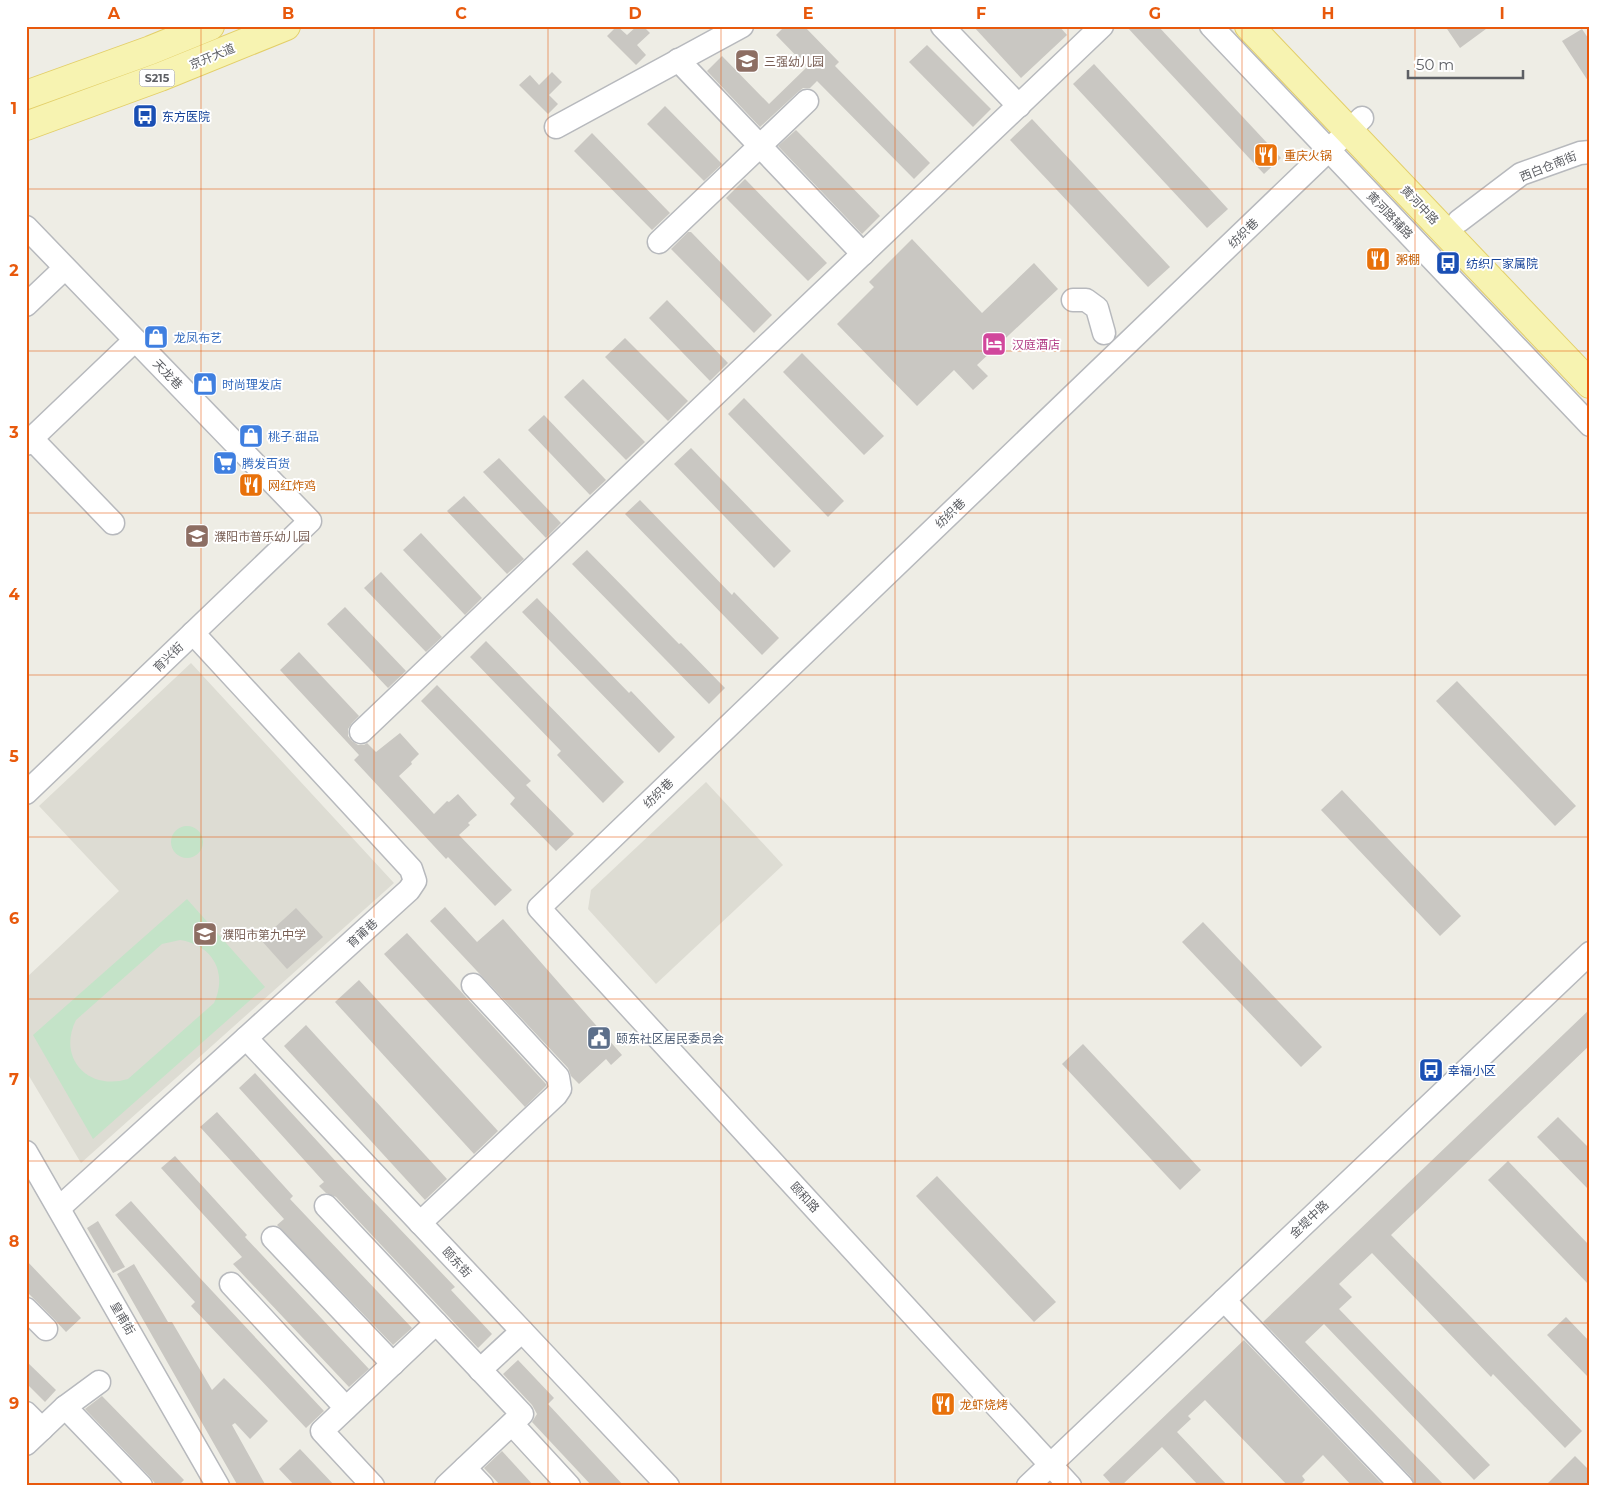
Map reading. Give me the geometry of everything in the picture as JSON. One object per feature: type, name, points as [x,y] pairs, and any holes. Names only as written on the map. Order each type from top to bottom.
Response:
[{"type":"main road","name":"S215","points":[[26,94],[169,34],[210,26]]},
{"type":"main road","name":"京开大道","points":[[26,126],[160,77],[286,26]]},
{"type":"main road","name":"黄河中路","points":[[1249,26],[1459,221],[1590,358]]},
{"type":"main road","name":"黄河中路","points":[[1274,26],[1355,124],[1590,384]]},
{"type":"street","points":[[556,127],[742,26]]},
{"type":"street","points":[[942,26],[1019,106]]},
{"type":"street","points":[[361,732],[1102,26]]},
{"type":"street","name":"黄河路辅路","points":[[1211,26],[1590,425]]},
{"type":"street","points":[[678,60],[863,254]]},
{"type":"street","points":[[659,242],[807,101]]},
{"type":"street","name":"纺织巷","points":[[539,908],[1355,124]]},
{"type":"street","name":"西白仓南街","points":[[1459,221],[1521,174],[1580,153],[1590,152]]},
{"type":"street","name":"天龙巷","points":[[26,227],[310,521]]},
{"type":"street","points":[[26,305],[65,268]]},
{"type":"street","points":[[1073,300],[1086,300],[1097,308],[1104,333]]},
{"type":"street","points":[[114,523],[29,442],[135,340]]},
{"type":"street","name":"育兴街","points":[[26,793],[310,521]]},
{"type":"street","name":"育莆巷","points":[[59,1208],[409,890],[415,881],[410,869],[193,633]]},
{"type":"street","name":"颐和路","points":[[539,908],[1070,1486]]},
{"type":"street","name":"金堤中路","points":[[1028,1486],[1590,953]]},
{"type":"street","points":[[420,1222],[556,1095],[560,1089],[558,1077],[473,985]]},
{"type":"street","name":"颐东街","points":[[246,1038],[668,1486]]},
{"type":"street","name":"皇甫街","points":[[30,1167],[59,1208],[218,1486]]},
{"type":"street","points":[[326,1206],[522,1414],[446,1486]]},
{"type":"street","points":[[273,1238],[394,1364]]},
{"type":"street","points":[[231,1284],[346,1408]]},
{"type":"street","points":[[1224,1300],[1402,1486]]},
{"type":"street","points":[[26,1309],[46,1329]]},
{"type":"street","points":[[373,1486],[322,1431],[436,1323]]},
{"type":"street","points":[[480,1370],[522,1331]]},
{"type":"street","points":[[31,1429],[99,1382]]},
{"type":"street","points":[[65,1407],[141,1486]]},
{"type":"street","points":[[512,1424],[569,1486]]},
{"type":"street","points":[[465,1468],[482,1486]]},
{"type":"shaded area","name":"濮阳市第九中学","points":[[191,663],[394,883],[81,1163],[26,1071],[26,978],[119,891],[39,806]]},
{"type":"shaded area","points":[[706,782],[783,865],[656,984],[588,909],[591,890]]},
{"type":"green space","points":[[187,826],[199,830],[203,842],[199,854],[187,858],[175,854],[171,842],[175,830]]},
{"type":"green space","points":[[187,899],[265,987],[93,1139],[33,1035]],"holes":[[[180,940],[192,943],[209,954],[215,962],[219,981],[214,1003],[128,1079],[100,1080],[89,1076],[74,1059],[70,1047],[71,1034],[76,1020],[162,944]]]},
{"type":"building","points":[[617,26],[627,35],[637,26],[643,26],[650,33],[637,45],[646,55],[636,65],[607,36]]},
{"type":"building","points":[[785,26],[804,26],[839,62],[835,66],[930,163],[914,179],[817,81],[810,88],[803,88],[798,92],[760,127],[707,71],[722,56],[769,104],[807,67],[776,35]]},
{"type":"building","points":[[973,26],[1059,26],[1067,35],[1021,78]]},
{"type":"building","points":[[1126,26],[1158,26],[1281,158],[1264,174]]},
{"type":"building","points":[[1445,26],[1490,26],[1460,48]]},
{"type":"building","points":[[1582,29],[1590,41],[1590,84],[1562,41]]},
{"type":"building","points":[[927,45],[991,109],[973,127],[909,62]]},
{"type":"building","points":[[1094,64],[1228,209],[1207,228],[1073,84]]},
{"type":"building","points":[[552,72],[562,82],[549,95],[558,104],[548,114],[519,85],[530,75],[539,85]]},
{"type":"building","points":[[665,106],[722,164],[704,181],[647,124]]},
{"type":"building","points":[[1032,119],[1170,267],[1148,287],[1010,140]]},
{"type":"building","points":[[796,130],[880,216],[862,234],[778,146]]},
{"type":"building","points":[[592,133],[670,213],[652,230],[574,151]]},
{"type":"building","points":[[745,179],[827,263],[808,281],[726,198]]},
{"type":"building","points":[[688,232],[691,232],[772,315],[754,333],[671,249]]},
{"type":"building","points":[[912,239],[982,313],[1034,263],[1058,289],[977,365],[988,376],[973,390],[954,370],[917,406],[837,324],[874,287],[869,282]]},
{"type":"building","points":[[667,300],[728,363],[710,381],[649,318]]},
{"type":"building","points":[[625,338],[688,401],[668,421],[605,357]]},
{"type":"building","points":[[802,353],[884,436],[864,455],[783,372]]},
{"type":"building","points":[[583,379],[645,442],[626,460],[564,397]]},
{"type":"building","points":[[744,398],[844,501],[828,517],[728,414]]},
{"type":"building","points":[[544,415],[606,480],[590,495],[528,430]]},
{"type":"building","points":[[691,448],[791,551],[774,568],[674,464]]},
{"type":"building","points":[[499,458],[561,523],[546,538],[483,472]]},
{"type":"building","points":[[464,496],[524,559],[507,574],[447,511]]},
{"type":"building","points":[[640,500],[732,595],[734,592],[779,638],[762,655],[625,514]]},
{"type":"building","points":[[421,533],[482,598],[465,615],[403,550]]},
{"type":"building","points":[[587,550],[725,688],[709,704],[572,564]]},
{"type":"building","points":[[381,572],[442,637],[426,652],[364,588]]},
{"type":"building","points":[[537,598],[629,693],[631,691],[675,737],[659,753],[522,612]]},
{"type":"building","points":[[345,607],[406,671],[388,688],[327,624]]},
{"type":"building","points":[[486,641],[624,782],[603,803],[557,755],[561,751],[470,657]]},
{"type":"building","points":[[299,652],[359,716],[348,729],[348,736],[352,741],[358,745],[367,743],[376,752],[400,733],[419,754],[411,762],[412,764],[399,776],[434,814],[447,801],[449,802],[458,794],[477,815],[459,835],[512,890],[495,906],[448,857],[446,859],[354,760],[359,755],[280,670]]},
{"type":"building","points":[[1457,681],[1576,806],[1555,826],[1436,701]]},
{"type":"building","points":[[437,685],[531,781],[526,785],[574,834],[556,851],[510,804],[515,798],[421,701]]},
{"type":"building","points":[[1342,790],[1461,916],[1440,936],[1321,810]]},
{"type":"building","points":[[445,907],[477,942],[503,919],[622,1055],[611,1065],[606,1059],[579,1084],[571,1076],[568,1068],[430,921]]},
{"type":"building","points":[[296,908],[323,937],[287,969],[261,940]]},
{"type":"building","points":[[1203,922],[1322,1047],[1301,1067],[1182,942]]},
{"type":"building","points":[[407,933],[546,1084],[525,1107],[384,954]]},
{"type":"building","points":[[359,980],[498,1131],[474,1154],[335,1002]]},
{"type":"building","points":[[1590,1009],[1590,1045],[1391,1235],[1582,1431],[1565,1448],[1493,1374],[1491,1377],[1372,1253],[1339,1284],[1352,1297],[1339,1309],[1490,1465],[1474,1480],[1324,1324],[1305,1342],[1445,1486],[1415,1486],[1411,1477],[1263,1322]]},
{"type":"building","points":[[306,1025],[447,1179],[425,1200],[284,1046]]},
{"type":"building","points":[[1083,1044],[1201,1170],[1180,1190],[1062,1064]]},
{"type":"building","points":[[255,1073],[455,1287],[451,1290],[492,1334],[478,1348],[336,1197],[326,1193],[319,1186],[324,1182],[239,1088]]},
{"type":"building","points":[[217,1112],[293,1196],[290,1199],[412,1328],[393,1345],[277,1225],[284,1219],[200,1127]]},
{"type":"building","points":[[1558,1117],[1590,1149],[1590,1191],[1537,1137]]},
{"type":"building","points":[[175,1156],[247,1235],[245,1237],[369,1369],[349,1387],[233,1264],[242,1257],[161,1168]]},
{"type":"building","points":[[1508,1161],[1590,1246],[1590,1286],[1488,1180]]},
{"type":"building","points":[[937,1176],[1056,1302],[1034,1322],[916,1196]]},
{"type":"building","points":[[131,1201],[324,1411],[306,1428],[191,1306],[195,1302],[115,1215]]},
{"type":"building","points":[[98,1221],[125,1267],[113,1273],[87,1228]]},
{"type":"building","points":[[26,1260],[81,1318],[66,1332],[26,1291]]},
{"type":"building","points":[[134,1264],[168,1322],[172,1322],[212,1390],[224,1378],[268,1421],[250,1439],[235,1423],[232,1425],[266,1486],[238,1486],[117,1274]]},
{"type":"building","points":[[1566,1317],[1590,1342],[1590,1379],[1547,1335]]},
{"type":"building","points":[[1244,1340],[1384,1486],[1352,1486],[1323,1455],[1302,1476],[1305,1480],[1299,1486],[1288,1486],[1205,1400],[1188,1416],[1191,1419],[1177,1432],[1228,1486],[1199,1486],[1162,1447],[1121,1486],[1113,1486],[1103,1475]]},
{"type":"building","points":[[518,1360],[554,1398],[548,1404],[624,1486],[592,1486],[532,1422],[537,1414],[532,1405],[503,1374]]},
{"type":"building","points":[[26,1361],[56,1390],[45,1402],[26,1383]]},
{"type":"building","points":[[102,1396],[184,1480],[178,1486],[157,1486],[85,1409]]},
{"type":"building","points":[[300,1449],[335,1486],[295,1486],[279,1469]]},
{"type":"building","points":[[502,1451],[534,1486],[501,1486],[484,1468]]},
{"type":"building","points":[[1575,1456],[1590,1471],[1590,1486],[1545,1486]]},
{"type":"place","name":"三强幼儿园","points":[[747,61]]},
{"type":"place","name":"东方医院","points":[[145,116]]},
{"type":"place","name":"重庆火锅","points":[[1266,155]]},
{"type":"place","name":"粥棚","points":[[1378,259]]},
{"type":"place","name":"纺织厂家属院","points":[[1448,263]]},
{"type":"place","name":"龙凤布艺","points":[[156,337]]},
{"type":"place","name":"汉庭酒店","points":[[994,344]]},
{"type":"place","name":"时尚理发店","points":[[205,384]]},
{"type":"place","name":"桃子·甜品","points":[[251,436]]},
{"type":"place","name":"腾发百货","points":[[225,463]]},
{"type":"place","name":"网红炸鸡","points":[[251,485]]},
{"type":"place","name":"濮阳市普乐幼儿园","points":[[197,536]]},
{"type":"place","name":"濮阳市第九中学","points":[[205,934]]},
{"type":"place","name":"颐东社区居民委员会","points":[[599,1038]]},
{"type":"place","name":"幸福小区","points":[[1431,1070]]},
{"type":"place","name":"龙虾烧烤","points":[[943,1404]]}]
